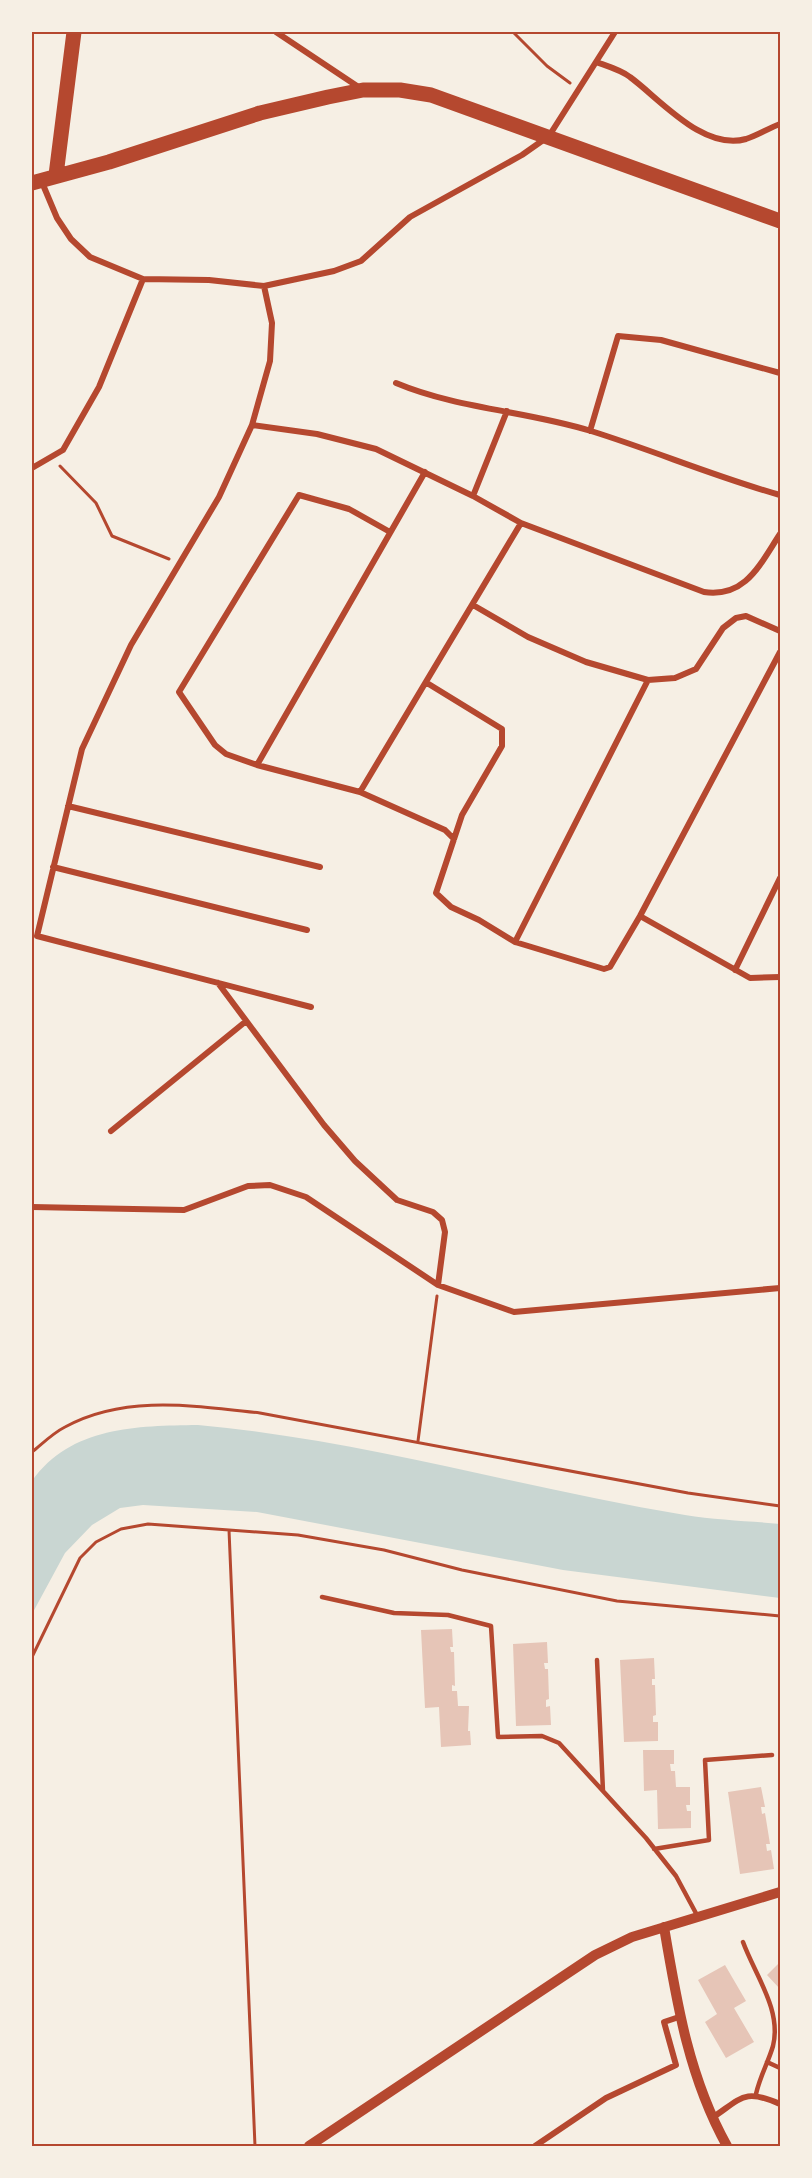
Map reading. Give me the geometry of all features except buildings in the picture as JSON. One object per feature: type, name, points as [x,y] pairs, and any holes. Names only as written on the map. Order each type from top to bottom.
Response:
[{"type":"main road","points":[[56,175],[74,32]]},
{"type":"main road","points":[[36,182],[109,162],[260,113],[363,90],[400,90],[431,95],[780,221]]},
{"type":"street","points":[[276,32],[363,90]]},
{"type":"street","points":[[36,182],[71,239],[90,257],[143,279],[209,279],[264,286],[334,271],[361,261],[410,217],[522,155],[549,136],[615,32]]},
{"type":"street","points":[[596,62],[629,75],[654,98],[700,132],[723,138],[744,139],[780,124]]},
{"type":"street","points":[[32,468],[53,458],[63,450],[99,387],[143,279]]},
{"type":"street","points":[[264,286],[272,323],[270,361],[252,426],[219,497],[131,645],[82,749],[34,934],[311,1006]]},
{"type":"street","points":[[590,431],[618,336],[661,340],[780,373]]},
{"type":"street","points":[[396,383],[426,396],[507,411],[590,431],[722,479],[780,495]]},
{"type":"street","points":[[473,496],[507,411]]},
{"type":"street","points":[[252,426],[316,434],[376,449],[473,496],[521,523],[607,558],[704,592],[718,594],[732,590],[746,582],[780,534]]},
{"type":"street","points":[[257,765],[425,472]]},
{"type":"street","points":[[390,532],[349,509],[299,495],[179,692],[215,745],[226,754],[257,765],[360,792],[445,830],[454,838]]},
{"type":"street","points":[[360,792],[521,523]]},
{"type":"street","points":[[473,605],[528,637],[586,662],[648,680],[675,678],[696,669],[723,628],[735,618],[746,616],[780,631]]},
{"type":"street","points":[[426,683],[502,729],[502,746],[462,815],[436,893],[451,907],[479,920],[515,942],[604,969],[610,967],[640,916],[780,652]]},
{"type":"street","points":[[515,942],[568,833],[648,680]]},
{"type":"street","points":[[68,806],[320,867]]},
{"type":"street","points":[[53,867],[307,930]]},
{"type":"street","points":[[735,970],[780,878]]},
{"type":"street","points":[[640,916],[750,978],[780,977]]},
{"type":"street","points":[[217,982],[245,1022],[355,1161],[397,1200],[433,1212],[442,1220],[445,1233],[438,1285]]},
{"type":"street","points":[[111,1131],[245,1022]]},
{"type":"street","points":[[32,1208],[184,1210],[248,1186],[270,1185],[306,1197],[438,1285],[514,1312],[780,1288]]},
{"type":"street","points":[[309,2146],[595,1955],[632,1937],[780,1892]]},
{"type":"street","points":[[664,1927],[679,2017],[694,2073],[711,2118],[727,2146]]},
{"type":"street","points":[[535,2146],[606,2098],[676,2066],[664,2022],[679,2017]]},
{"type":"street","points":[[711,2118],[747,2095],[756,2094],[780,2104]]},
{"type":"lane","points":[[322,1597],[393,1612],[448,1615],[491,1626],[498,1737],[550,1737],[559,1743],[676,1876],[698,1917]]},
{"type":"lane","points":[[597,1660],[603,1791]]},
{"type":"lane","points":[[654,1849],[709,1840],[705,1760],[772,1755]]},
{"type":"lane","points":[[743,1942],[775,2019],[775,2034],[767,2062],[761,2072],[756,2094]]},
{"type":"lane","points":[[775,2034],[780,2029]]},
{"type":"lane","points":[[767,2062],[780,2068]]},
{"type":"path","points":[[513,32],[547,66],[579,89]]},
{"type":"path","points":[[53,458],[96,503],[112,536],[179,563]]},
{"type":"path","points":[[418,1441],[438,1285]]},
{"type":"path","points":[[32,1452],[64,1427],[120,1406],[190,1405],[260,1413],[688,1492],[780,1506]]},
{"type":"path","points":[[32,1657],[80,1558],[96,1542],[121,1529],[148,1524],[298,1535],[384,1550],[462,1570],[617,1601],[780,1616]]},
{"type":"path","points":[[229,1530],[255,2146]]},
{"type":"shaded area","points":[[198,1425],[259,1432],[381,1453],[685,1515],[780,1524],[780,1598],[563,1570],[257,1512],[143,1505],[120,1508],[92,1525],[65,1553],[32,1614],[32,1481],[48,1463],[66,1449],[86,1439],[107,1433],[152,1426]]}]
